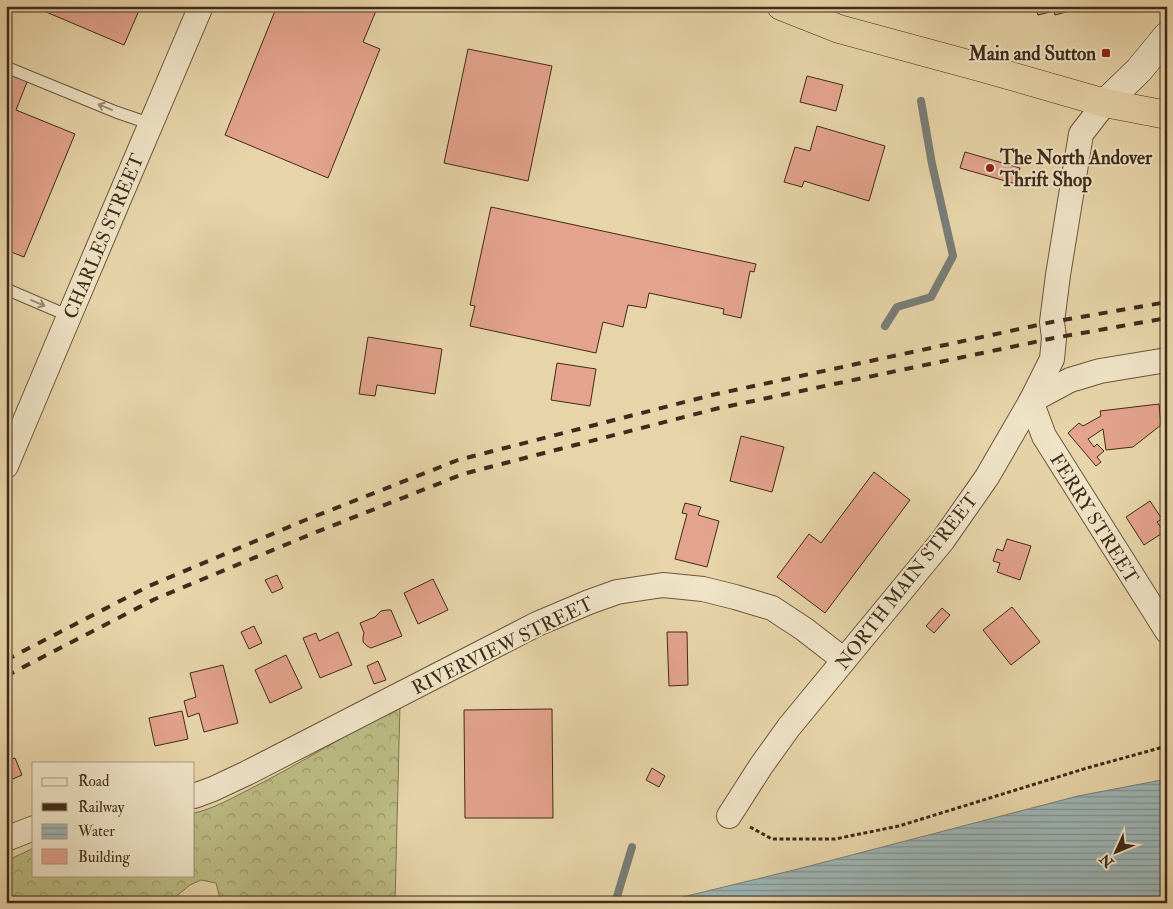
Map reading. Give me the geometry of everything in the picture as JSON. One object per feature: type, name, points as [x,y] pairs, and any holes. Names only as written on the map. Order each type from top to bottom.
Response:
[{"type":"highway","points":[[780,6],[839,29],[1106,103],[1167,115]]},
{"type":"main road","points":[[1106,103],[1139,70],[1167,36]]},
{"type":"street","name":"CHARLES STREET","points":[[6,466],[201,6]]},
{"type":"street","name":"NORTH MAIN STREET","points":[[729,816],[783,735],[943,540],[987,477],[1031,401],[1052,359],[1054,338],[1052,322],[1055,294],[1081,134],[1106,103]]},
{"type":"street","points":[[1031,401],[1070,380],[1100,371],[1167,360]]},
{"type":"street","name":"FERRY STREET","points":[[1031,401],[1044,436],[1167,631]]},
{"type":"street","name":"RIVERVIEW STREET","points":[[195,796],[247,773],[536,624],[617,592],[663,585],[703,589],[744,599],[772,608],[804,628],[844,660]]},
{"type":"street","points":[[6,839],[32,829]]},
{"type":"lane","points":[[6,67],[116,112],[151,124]]},
{"type":"lane","points":[[6,289],[69,316]]},
{"type":"path","points":[[729,816],[772,839],[835,839],[899,826],[1087,768],[1167,746]]},
{"type":"green space","points":[[400,704],[395,903],[221,903],[216,883],[201,880],[190,885],[168,903],[6,903],[6,861],[32,849],[32,876],[195,876],[195,813],[222,803],[325,748]]},
{"type":"water","points":[[1167,779],[1167,903],[658,903],[798,869],[1078,796]]},
{"type":"building","points":[[32,6],[141,6],[124,45]]},
{"type":"building","points":[[277,6],[378,6],[363,42],[380,49],[328,178],[225,135]]},
{"type":"building","points":[[1027,6],[1084,7],[1055,15],[1054,11],[1038,15],[1036,9],[1029,11]]},
{"type":"building","points":[[468,49],[552,66],[528,181],[444,163]]},
{"type":"building","points":[[6,67],[29,77],[16,110],[75,134],[24,257],[6,250]]},
{"type":"building","points":[[807,76],[843,85],[836,111],[800,102]]},
{"type":"building","points":[[817,126],[885,146],[869,201],[804,181],[802,187],[784,182],[795,147],[810,151]]},
{"type":"building","name":"The North Andover Thrift Shop","points":[[965,152],[1020,168],[1016,184],[960,168]]},
{"type":"building","points":[[491,207],[756,264],[754,272],[750,271],[741,318],[723,314],[724,309],[649,293],[646,308],[628,305],[623,327],[603,322],[596,353],[470,326],[475,306],[470,305]]},
{"type":"building","points":[[368,337],[442,349],[435,394],[377,385],[375,396],[359,394]]},
{"type":"building","points":[[557,363],[596,369],[590,406],[551,400]]},
{"type":"building","points":[[1159,404],[1161,425],[1133,447],[1106,450],[1103,429],[1088,439],[1094,447],[1097,444],[1104,451],[1097,457],[1101,462],[1096,466],[1068,433],[1079,423],[1083,426],[1101,416],[1100,411]]},
{"type":"building","points":[[741,436],[784,447],[772,492],[730,481]]},
{"type":"building","points":[[874,472],[910,500],[825,613],[777,577],[809,534],[821,543]]},
{"type":"building","points":[[1150,501],[1162,519],[1157,522],[1164,532],[1144,545],[1126,517]]},
{"type":"building","points":[[685,503],[701,507],[698,515],[719,521],[707,567],[675,559],[687,514],[682,513]]},
{"type":"building","points":[[1007,539],[1031,546],[1020,580],[997,572],[1000,563],[993,561],[997,549],[1003,551]]},
{"type":"building","points":[[277,575],[283,588],[272,593],[265,580]]},
{"type":"building","points":[[433,579],[448,610],[418,624],[404,593]]},
{"type":"building","points":[[1012,607],[1040,642],[1011,665],[983,630]]},
{"type":"building","points":[[942,608],[950,615],[934,633],[926,626]]},
{"type":"building","points":[[391,610],[402,636],[371,648],[363,642],[364,633],[360,623],[375,617],[381,611]]},
{"type":"building","points":[[254,626],[262,643],[249,649],[241,632]]},
{"type":"building","points":[[338,632],[352,665],[320,678],[303,638],[316,633],[319,641]]},
{"type":"building","points":[[667,632],[687,632],[688,685],[669,686]]},
{"type":"building","points":[[286,655],[302,688],[270,703],[255,670]]},
{"type":"building","points":[[378,661],[386,680],[374,684],[367,666]]},
{"type":"building","points":[[223,665],[238,723],[204,732],[199,713],[188,717],[184,701],[196,697],[190,673]]},
{"type":"building","points":[[552,709],[553,818],[465,818],[464,710]]},
{"type":"building","points":[[182,711],[188,739],[155,746],[149,718]]},
{"type":"building","points":[[15,758],[22,775],[6,782],[6,761]]},
{"type":"building","points":[[652,768],[665,776],[659,787],[646,780]]},
{"type":"waterway","points":[[885,326],[897,307],[931,297],[953,256],[932,164],[921,101]]},
{"type":"waterway","points":[[615,903],[632,847]]},
{"type":"railway","points":[[6,660],[149,586],[303,521],[458,460],[712,395],[1052,322],[1167,302]]},
{"type":"railway","points":[[6,676],[155,599],[463,474],[715,409],[1054,338],[1167,318]]},
{"type":"place","name":"Main and Sutton","points":[[1106,53]]},
{"type":"place","name":"The North Andover Thrift Shop","points":[[990,168]]}]
